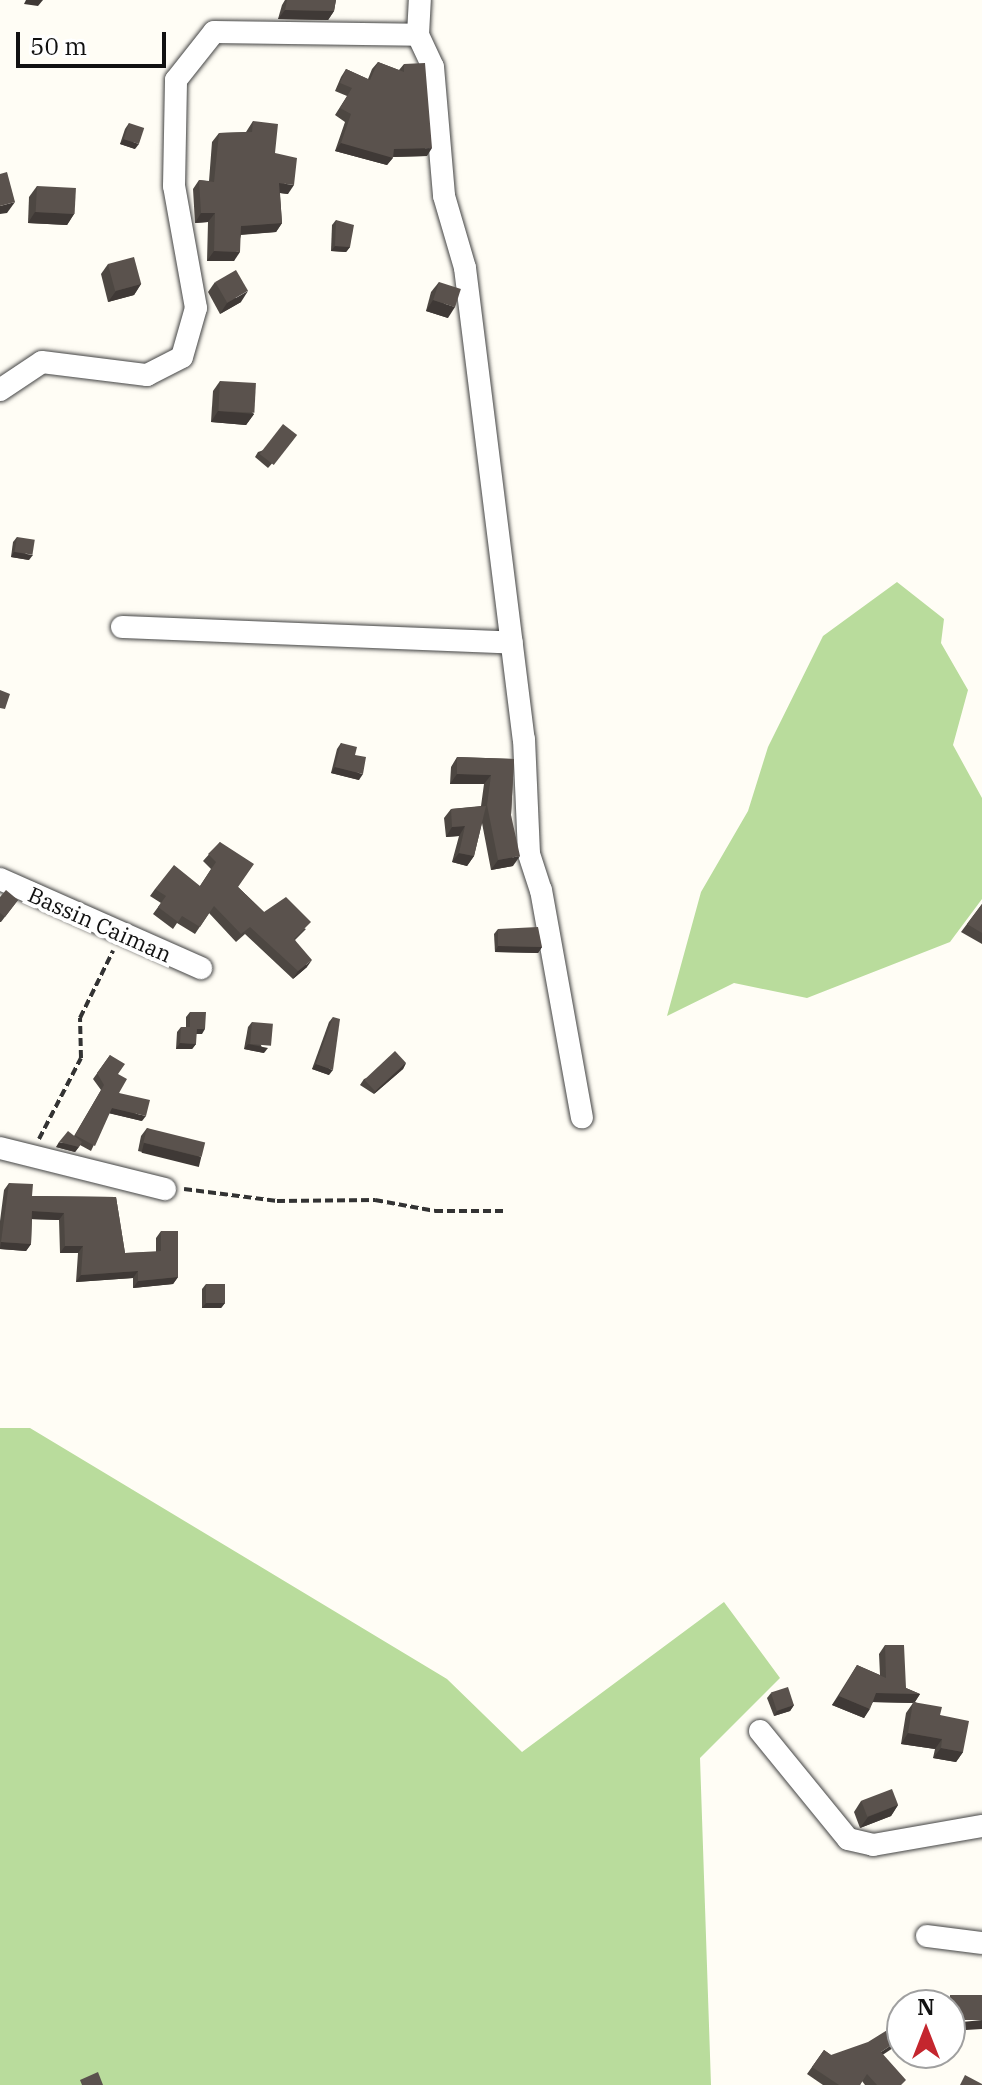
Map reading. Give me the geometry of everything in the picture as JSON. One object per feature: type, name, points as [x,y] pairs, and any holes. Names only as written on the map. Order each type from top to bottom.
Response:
[{"type":"street","points":[[420,0],[418,35],[433,67],[444,196],[465,268],[524,739],[529,854],[541,890],[582,1117]]},
{"type":"street","points":[[0,390],[42,362],[147,375],[182,357],[196,308],[174,186],[176,80],[214,32],[418,35]]},
{"type":"street","points":[[122,627],[512,643]]},
{"type":"street","name":"Bassin Caiman","points":[[0,879],[201,968]]},
{"type":"street","points":[[0,1148],[33,1152],[165,1189]]},
{"type":"street","points":[[760,1731],[848,1839],[873,1845],[982,1826]]},
{"type":"street","points":[[927,1936],[982,1943]]},
{"type":"path","points":[[33,1152],[81,1058],[80,1018],[122,933]]},
{"type":"path","points":[[165,1189],[277,1201],[375,1200],[435,1211],[503,1211]]},
{"type":"green space","points":[[897,582],[944,619],[941,643],[968,690],[953,745],[982,798],[982,899],[950,942],[807,998],[734,983],[667,1016],[701,892],[748,811],[768,747],[823,636]]},
{"type":"green space","points":[[0,1428],[30,1428],[447,1679],[522,1752],[724,1602],[780,1678],[700,1758],[711,2085],[0,2085]]},
{"type":"building","points":[[287,0],[336,0],[334,11],[285,10]]},
{"type":"building","points":[[378,62],[404,72],[404,64],[425,63],[432,148],[394,149],[393,158],[341,143],[351,114],[340,108],[352,88],[340,83],[346,69],[370,80]]},
{"type":"building","points":[[253,121],[278,124],[275,153],[297,158],[294,185],[279,183],[282,223],[241,226],[240,252],[214,251],[215,213],[201,213],[199,180],[214,182],[219,133],[252,132]]},
{"type":"building","points":[[129,123],[144,128],[139,144],[124,139]]},
{"type":"building","points":[[7,172],[15,202],[0,206],[0,174]]},
{"type":"building","points":[[37,186],[76,188],[75,214],[36,212]]},
{"type":"building","points":[[336,220],[354,225],[350,247],[335,246]]},
{"type":"building","points":[[134,257],[141,284],[115,291],[108,264]]},
{"type":"building","points":[[236,270],[248,291],[227,303],[215,282]]},
{"type":"building","points":[[439,282],[461,289],[455,307],[433,300]]},
{"type":"building","points":[[220,381],[256,383],[254,413],[218,411]]},
{"type":"building","points":[[283,424],[297,435],[274,465],[260,454]]},
{"type":"building","points":[[17,537],[35,540],[32,555],[15,552]]},
{"type":"building","points":[[0,690],[10,694],[5,709],[0,708]]},
{"type":"building","points":[[341,743],[357,747],[355,755],[366,757],[363,774],[335,767]]},
{"type":"building","points":[[457,757],[514,759],[511,815],[520,856],[498,860],[487,805],[491,775],[457,774]]},
{"type":"building","points":[[486,806],[474,856],[459,853],[465,826],[452,827],[451,809]]},
{"type":"building","points":[[220,842],[254,864],[238,887],[264,912],[286,897],[311,922],[294,939],[312,960],[298,971],[250,927],[241,934],[214,906],[200,927],[182,916],[178,922],[158,907],[166,896],[155,889],[174,865],[200,886],[216,862],[208,854]]},
{"type":"building","points":[[6,890],[18,900],[5,917],[0,913],[0,897]]},
{"type":"building","points":[[982,904],[982,933],[967,924]]},
{"type":"building","points":[[538,927],[542,947],[498,946],[498,929]]},
{"type":"building","points":[[190,1012],[206,1012],[205,1029],[197,1029],[196,1044],[180,1043],[181,1027],[190,1027]]},
{"type":"building","points":[[333,1017],[340,1019],[333,1070],[316,1064]]},
{"type":"building","points":[[252,1022],[273,1024],[271,1046],[250,1044]]},
{"type":"building","points":[[395,1051],[406,1063],[375,1091],[364,1080]]},
{"type":"building","points":[[110,1055],[125,1064],[118,1074],[127,1079],[119,1093],[150,1100],[146,1116],[112,1108],[95,1146],[75,1135],[104,1085],[97,1073]]},
{"type":"building","points":[[147,1128],[205,1143],[202,1157],[143,1143]]},
{"type":"building","points":[[68,1131],[82,1142],[79,1147],[59,1142]]},
{"type":"building","points":[[9,1183],[33,1184],[32,1196],[116,1197],[125,1253],[161,1251],[161,1231],[178,1231],[178,1277],[138,1281],[138,1271],[81,1275],[83,1246],[65,1246],[64,1213],[32,1211],[31,1244],[1,1242]]},
{"type":"building","points":[[206,1284],[225,1284],[225,1303],[206,1303]]},
{"type":"building","points":[[885,1645],[904,1645],[906,1688],[920,1694],[876,1693],[870,1709],[839,1696],[857,1665],[886,1678]]},
{"type":"building","points":[[788,1687],[794,1705],[777,1711],[771,1693]]},
{"type":"building","points":[[913,1702],[942,1707],[940,1715],[969,1721],[963,1752],[941,1748],[942,1739],[908,1733]]},
{"type":"building","points":[[892,1789],[898,1805],[867,1817],[861,1801]]},
{"type":"building","points":[[966,1995],[982,1995],[982,2020],[966,2020]]},
{"type":"building","points":[[886,2031],[886,2049],[881,2052],[886,2058],[886,2069],[896,2069],[906,2080],[901,2085],[877,2085],[867,2074],[860,2085],[839,2085],[812,2067],[824,2050],[831,2055],[868,2042]]},
{"type":"building","points":[[98,2072],[103,2085],[82,2085],[80,2080]]},
{"type":"building","points":[[965,2075],[982,2084],[982,2085],[960,2085]]}]
